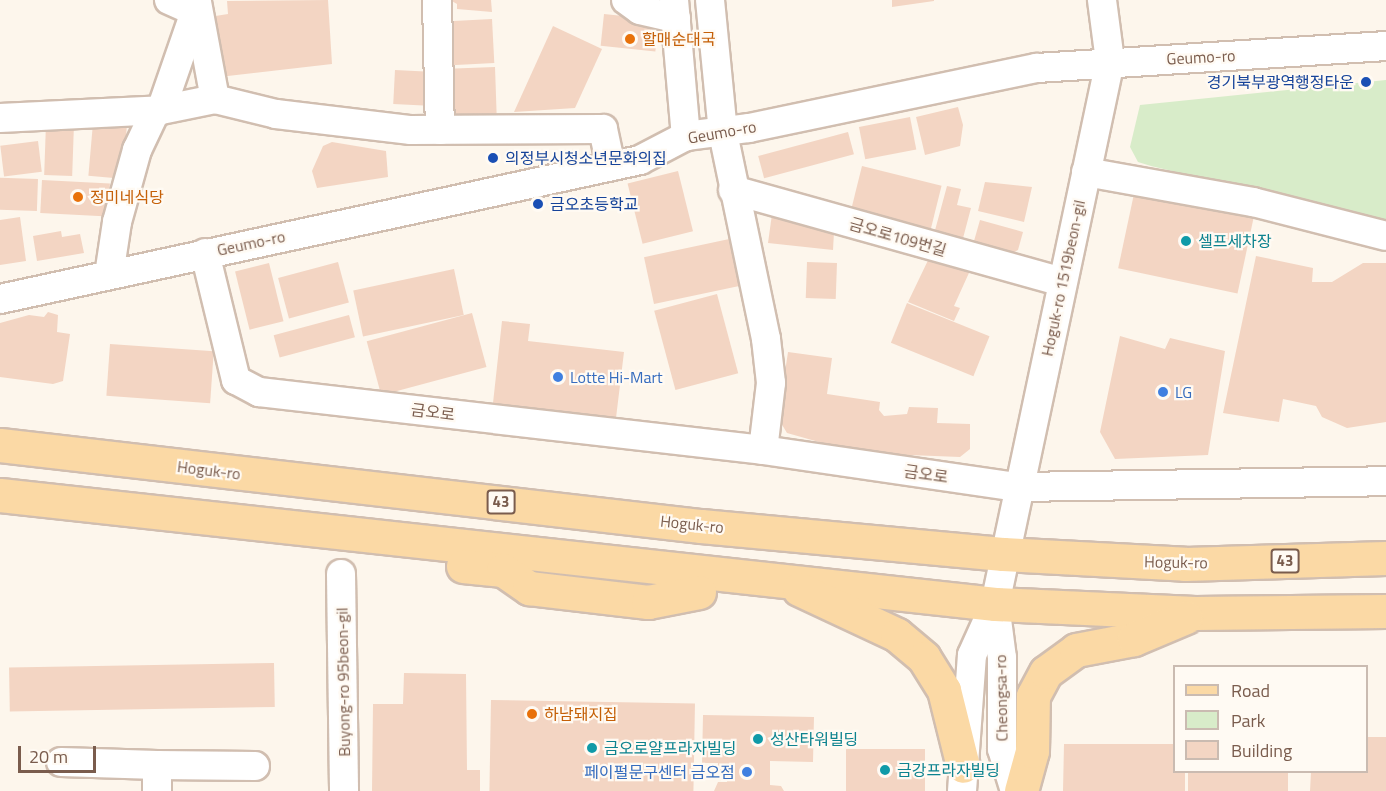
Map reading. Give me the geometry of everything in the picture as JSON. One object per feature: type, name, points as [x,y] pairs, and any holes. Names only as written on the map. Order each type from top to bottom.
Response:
[{"type":"main road","name":"Hoguk-ro","points":[[0,445],[701,526],[1003,554],[1185,564],[1386,558]]},
{"type":"main road","points":[[0,495],[995,604],[1195,613],[1386,610]]},
{"type":"main road","points":[[388,537],[424,561],[503,570],[529,588],[648,602],[699,592],[831,607]]},
{"type":"main road","points":[[781,580],[831,607],[897,635],[924,658],[944,690],[963,778]]},
{"type":"main road","points":[[1021,791],[1032,751],[1033,696],[1046,672],[1076,650],[1134,639],[1195,613]]},
{"type":"street","points":[[436,0],[440,130]]},
{"type":"street","points":[[626,0],[640,10],[675,9],[686,136]]},
{"type":"street","points":[[710,0],[723,133],[733,190],[766,339],[771,383],[763,450]]},
{"type":"street","name":"Hoguk-ro 1519beon-gil","points":[[1003,554],[1110,62],[1102,0]]},
{"type":"street","points":[[189,4],[214,99]]},
{"type":"street","points":[[109,275],[117,222],[137,150],[159,110],[189,4]]},
{"type":"street","name":"Geumo-ro","points":[[0,299],[640,160],[686,136],[723,133],[1037,68],[1386,46]]},
{"type":"street","points":[[0,118],[159,110],[214,99],[276,114],[351,120],[411,130],[603,129],[610,166]]},
{"type":"street","points":[[1086,172],[1253,202],[1386,236]]},
{"type":"street","name":"금오로109번길","points":[[733,190],[1062,282]]},
{"type":"street","name":"금오로","points":[[204,253],[236,380],[260,392],[763,450],[1018,487],[1386,481]]},
{"type":"street","name":"Cheongsa-ro","points":[[963,778],[971,711],[972,655],[995,604],[1003,554]]},
{"type":"street","name":"Buyong-ro 95beon-gil","points":[[341,574],[344,791]]},
{"type":"street","name":"Cheongsa-ro","points":[[995,604],[1002,658],[1002,749],[1015,791]]},
{"type":"street","points":[[61,762],[157,778],[255,766]]},
{"type":"green space","points":[[1386,80],[1386,222],[1151,166],[1138,162],[1130,147],[1140,105]]},
{"type":"building","points":[[328,0],[332,64],[219,77],[209,17],[228,14],[227,1]]},
{"type":"building","points":[[450,0],[491,0],[492,12],[457,9],[457,4]]},
{"type":"building","points":[[892,0],[934,0],[934,1],[892,7]]},
{"type":"building","points":[[604,14],[659,20],[655,52],[601,46]]},
{"type":"building","points":[[492,19],[494,63],[446,65],[444,22]]},
{"type":"building","points":[[553,26],[602,49],[575,108],[514,112]]},
{"type":"building","points":[[495,67],[497,114],[450,116],[448,69]]},
{"type":"building","points":[[395,70],[435,72],[433,106],[393,104]]},
{"type":"building","points":[[958,107],[963,125],[960,146],[925,155],[916,117]]},
{"type":"building","points":[[910,117],[916,149],[865,159],[859,127]]},
{"type":"building","points":[[46,123],[74,124],[72,176],[44,175]]},
{"type":"building","points":[[93,123],[127,126],[122,179],[88,176]]},
{"type":"building","points":[[848,132],[854,154],[764,178],[758,156]]},
{"type":"building","points":[[38,141],[42,172],[4,176],[0,146]]},
{"type":"building","points":[[332,142],[386,151],[388,177],[317,188],[312,171],[323,146]]},
{"type":"building","points":[[862,166],[942,186],[930,230],[851,211]]},
{"type":"building","points":[[678,171],[693,231],[643,244],[628,184]]},
{"type":"building","points":[[0,178],[38,179],[37,211],[0,210]]},
{"type":"building","points":[[42,180],[110,184],[108,217],[40,213]]},
{"type":"building","points":[[985,182],[1032,187],[1024,222],[978,211]]},
{"type":"building","points":[[947,186],[961,189],[957,205],[971,208],[962,242],[934,234]]},
{"type":"building","name":"셀프세차장","points":[[1135,189],[1254,214],[1237,294],[1118,268]]},
{"type":"building","points":[[772,214],[834,232],[833,250],[768,243]]},
{"type":"building","points":[[20,217],[26,261],[0,265],[0,220]]},
{"type":"building","points":[[980,220],[1023,232],[1018,250],[1005,257],[972,248]]},
{"type":"building","points":[[61,231],[62,237],[80,234],[84,253],[37,261],[33,236]]},
{"type":"building","points":[[734,238],[744,285],[654,304],[644,257]]},
{"type":"building","points":[[932,252],[973,264],[954,306],[960,308],[954,321],[908,302]]},
{"type":"building","points":[[1256,256],[1313,268],[1312,282],[1332,282],[1363,263],[1386,263],[1386,422],[1347,428],[1322,417],[1316,406],[1283,399],[1279,422],[1223,413]]},
{"type":"building","points":[[338,262],[349,303],[289,319],[278,278]]},
{"type":"building","points":[[807,262],[837,263],[836,299],[806,298]]},
{"type":"building","points":[[269,263],[284,321],[250,330],[235,271]]},
{"type":"building","points":[[454,269],[464,315],[363,336],[353,290]]},
{"type":"building","points":[[717,294],[738,373],[675,390],[654,311]]},
{"type":"building","points":[[907,303],[990,336],[973,376],[891,343]]},
{"type":"building","points":[[48,312],[58,315],[57,332],[70,334],[63,381],[53,384],[0,377],[0,323],[29,315],[44,317]]},
{"type":"building","points":[[472,313],[486,367],[381,395],[367,341]]},
{"type":"building","points":[[349,315],[355,337],[280,357],[274,335]]},
{"type":"building","name":"Lotte Hi-Mart","points":[[502,321],[530,324],[528,341],[624,352],[616,418],[493,403]]},
{"type":"building","name":"LG","points":[[1120,336],[1165,349],[1170,338],[1225,351],[1208,455],[1115,459],[1100,432]]},
{"type":"building","points":[[110,344],[214,351],[210,403],[106,396]]},
{"type":"building","points":[[788,352],[832,358],[827,394],[880,402],[879,410],[884,416],[907,414],[909,407],[938,408],[937,423],[970,424],[970,449],[960,457],[858,453],[787,433],[778,418]]},
{"type":"building","points":[[274,663],[275,707],[10,712],[9,668]]},
{"type":"building","points":[[404,673],[466,674],[467,770],[480,770],[480,791],[372,791],[373,704],[403,704]]},
{"type":"building","name":"금오로얄프라자빌딩","points":[[491,700],[695,704],[693,791],[489,791]]},
{"type":"building","name":"성산타워빌딩","points":[[703,715],[814,717],[813,762],[770,761],[770,785],[781,786],[784,791],[714,791],[718,782],[727,782],[727,770],[718,770],[718,763],[702,763]]},
{"type":"building","points":[[1368,737],[1386,737],[1386,791],[1310,791],[1311,773],[1368,773]]},
{"type":"building","points":[[1064,744],[1173,744],[1173,773],[1185,773],[1185,791],[1063,791]]},
{"type":"building","name":"금강프라자빌딩","points":[[846,749],[925,749],[925,791],[846,791]]},
{"type":"building","points":[[1188,773],[1288,773],[1288,791],[1188,791]]},
{"type":"place","name":"할매순대국","points":[[630,39]]},
{"type":"place","name":"경기북부광역행정타운","points":[[1366,82]]},
{"type":"place","name":"의정부시청소년문화의집","points":[[493,158]]},
{"type":"place","name":"정미네식당","points":[[78,197]]},
{"type":"place","name":"금오초등학교","points":[[538,204]]},
{"type":"place","name":"셀프세차장","points":[[1186,241]]},
{"type":"place","name":"Lotte Hi-Mart","points":[[558,377]]},
{"type":"place","name":"LG","points":[[1163,392]]},
{"type":"place","name":"하남돼지집","points":[[532,714]]},
{"type":"place","name":"성산타워빌딩","points":[[758,739]]},
{"type":"place","name":"금오로얄프라자빌딩","points":[[592,748]]},
{"type":"place","name":"금강프라자빌딩","points":[[885,770]]},
{"type":"place","name":"페이펄문구센터 금오점","points":[[747,772]]}]
